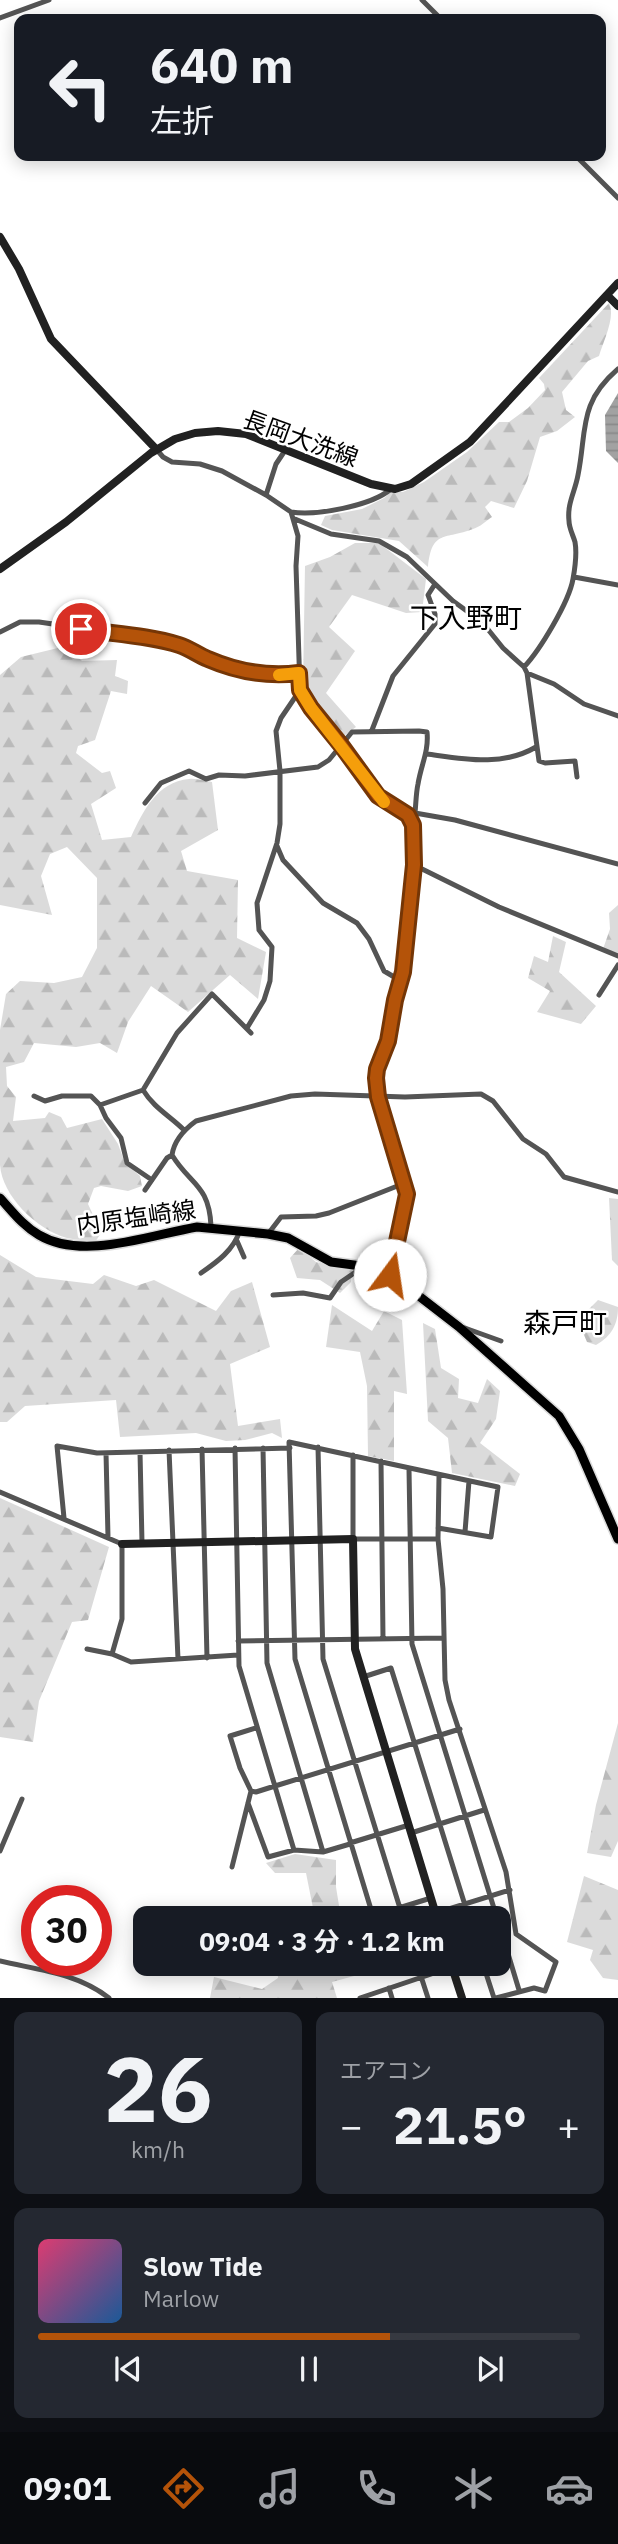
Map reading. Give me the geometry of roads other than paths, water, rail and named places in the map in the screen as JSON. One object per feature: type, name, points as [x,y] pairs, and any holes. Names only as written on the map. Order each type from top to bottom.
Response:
[{"type":"main road","points":[[0,237],[19,269],[51,339],[156,449]]},
{"type":"main road","points":[[391,489],[416,481],[470,442],[618,283]]},
{"type":"main road","points":[[607,295],[618,306]]},
{"type":"main road","name":"長岡大洗線","points":[[0,569],[66,523],[156,449],[184,436],[218,431],[246,434],[371,484],[391,489]]},
{"type":"main road","points":[[341,745],[378,796],[411,814]]},
{"type":"main road","name":"内原塩崎線","points":[[0,1198],[18,1219],[37,1234],[57,1243],[78,1247],[211,1226],[288,1238],[331,1262],[390,1275],[459,1327],[552,1409],[566,1425],[618,1539]]},
{"type":"main road","points":[[122,1544],[353,1539],[354,1639],[363,1677],[434,1906]]},
{"type":"main road","points":[[455,1976],[462,1998]]},
{"type":"street","points":[[0,18],[49,0]]},
{"type":"street","points":[[422,0],[436,14]]},
{"type":"street","points":[[581,161],[618,198]]},
{"type":"street","points":[[577,777],[575,761],[539,761],[526,670],[548,634],[574,578],[576,547],[569,523],[569,511],[571,492],[579,474],[584,423],[592,403],[618,369]]},
{"type":"street","points":[[156,449],[166,460],[210,467],[266,495],[291,512],[298,536],[296,565],[300,690],[341,745]]},
{"type":"street","points":[[266,495],[276,464],[286,449]]},
{"type":"street","points":[[291,512],[323,513],[382,495],[391,489]]},
{"type":"street","points":[[295,519],[331,534],[386,544],[417,565],[453,601],[482,622],[503,649],[526,670],[584,704],[618,716]]},
{"type":"street","points":[[574,578],[618,585]]},
{"type":"street","points":[[372,730],[393,676],[435,624],[435,614],[428,595],[435,583]]},
{"type":"street","points":[[0,632],[20,622],[39,622],[156,639],[182,646],[210,660],[261,674],[299,673]]},
{"type":"street","points":[[300,690],[281,718],[276,731],[280,771],[277,851],[323,903],[356,923],[369,939],[384,971],[401,981]]},
{"type":"street","points":[[145,803],[161,783],[189,771],[206,779],[219,775],[245,776],[318,767],[329,760],[352,732],[428,732],[427,754],[411,814],[414,865],[401,981],[388,1041],[377,1069],[378,1097],[405,1183],[407,1202],[390,1275]]},
{"type":"street","points":[[427,754],[492,761],[528,752],[536,747]]},
{"type":"street","points":[[411,814],[465,822],[618,864]]},
{"type":"street","points":[[100,1105],[143,1090],[177,1033],[212,994],[249,1031],[270,981],[272,947],[259,930],[257,903],[277,843]]},
{"type":"street","points":[[414,865],[499,907],[618,956]]},
{"type":"street","points":[[599,995],[618,965]]},
{"type":"street","points":[[143,1090],[152,1105],[170,1116],[184,1130]]},
{"type":"street","points":[[172,1155],[184,1130],[203,1118],[291,1096],[465,1094],[487,1096],[523,1139],[546,1154],[564,1177],[618,1192]]},
{"type":"street","points":[[34,1096],[45,1101],[62,1096],[92,1096],[121,1138],[127,1163],[152,1180]]},
{"type":"street","points":[[145,1190],[167,1157],[172,1155]]},
{"type":"street","points":[[172,1155],[204,1195],[210,1211],[211,1226]]},
{"type":"street","points":[[268,1234],[281,1217],[329,1213],[405,1183]]},
{"type":"street","points":[[201,1273],[237,1241],[240,1230]]},
{"type":"street","points":[[237,1241],[244,1257]]},
{"type":"street","points":[[272,1295],[303,1293],[330,1298],[341,1282],[363,1267]]},
{"type":"street","points":[[459,1327],[500,1341]]},
{"type":"street","points":[[370,1906],[296,1667],[293,1640],[289,1442],[498,1487],[491,1537],[438,1528]]},
{"type":"street","points":[[64,1518],[57,1446],[106,1453],[290,1448]]},
{"type":"street","points":[[318,1447],[321,1639],[325,1667],[399,1906]]},
{"type":"street","points":[[235,1448],[238,1655],[256,1728],[294,1850]]},
{"type":"street","points":[[263,1448],[265,1640],[272,1684],[323,1852]]},
{"type":"street","points":[[202,1449],[207,1658]]},
{"type":"street","points":[[169,1450],[178,1659]]},
{"type":"street","points":[[140,1452],[142,1543]]},
{"type":"street","points":[[106,1453],[108,1537]]},
{"type":"street","points":[[352,1455],[353,1539],[438,1539]]},
{"type":"street","points":[[381,1461],[383,1638]]},
{"type":"street","points":[[410,1469],[412,1638],[494,1906]]},
{"type":"street","points":[[439,1476],[438,1539],[443,1588],[445,1680],[484,1810],[498,1847],[510,1890],[516,1934],[556,1962],[545,1991],[534,1988],[519,1990],[495,1998],[487,1976]]},
{"type":"street","points":[[464,1532],[468,1481]]},
{"type":"street","points":[[0,1492],[122,1544],[122,1619],[112,1654]]},
{"type":"street","points":[[238,1641],[443,1638]]},
{"type":"street","points":[[87,1649],[112,1654],[131,1662],[238,1655]]},
{"type":"street","points":[[363,1677],[391,1668],[464,1904]]},
{"type":"street","points":[[232,1867],[251,1791],[230,1736],[256,1728]]},
{"type":"street","points":[[251,1791],[256,1792],[460,1729]]},
{"type":"street","points":[[0,1851],[22,1798]]},
{"type":"street","points":[[248,1803],[268,1857],[294,1850],[323,1852],[377,1835],[439,1824],[484,1810]]},
{"type":"street","points":[[460,1906],[510,1890]]},
{"type":"street","points":[[406,1906],[431,1898]]},
{"type":"street","points":[[0,1961],[73,1977],[94,1986],[109,1998]]},
{"type":"street","points":[[511,1964],[519,1990]]},
{"type":"street","points":[[360,1998],[421,1977],[428,1998]]},
{"type":"street","points":[[389,1988],[393,1998]]},
{"type":"district","name":"下入野町","points":[[466,617]]},
{"type":"district","name":"森戸町","points":[[565,1322]]}]
